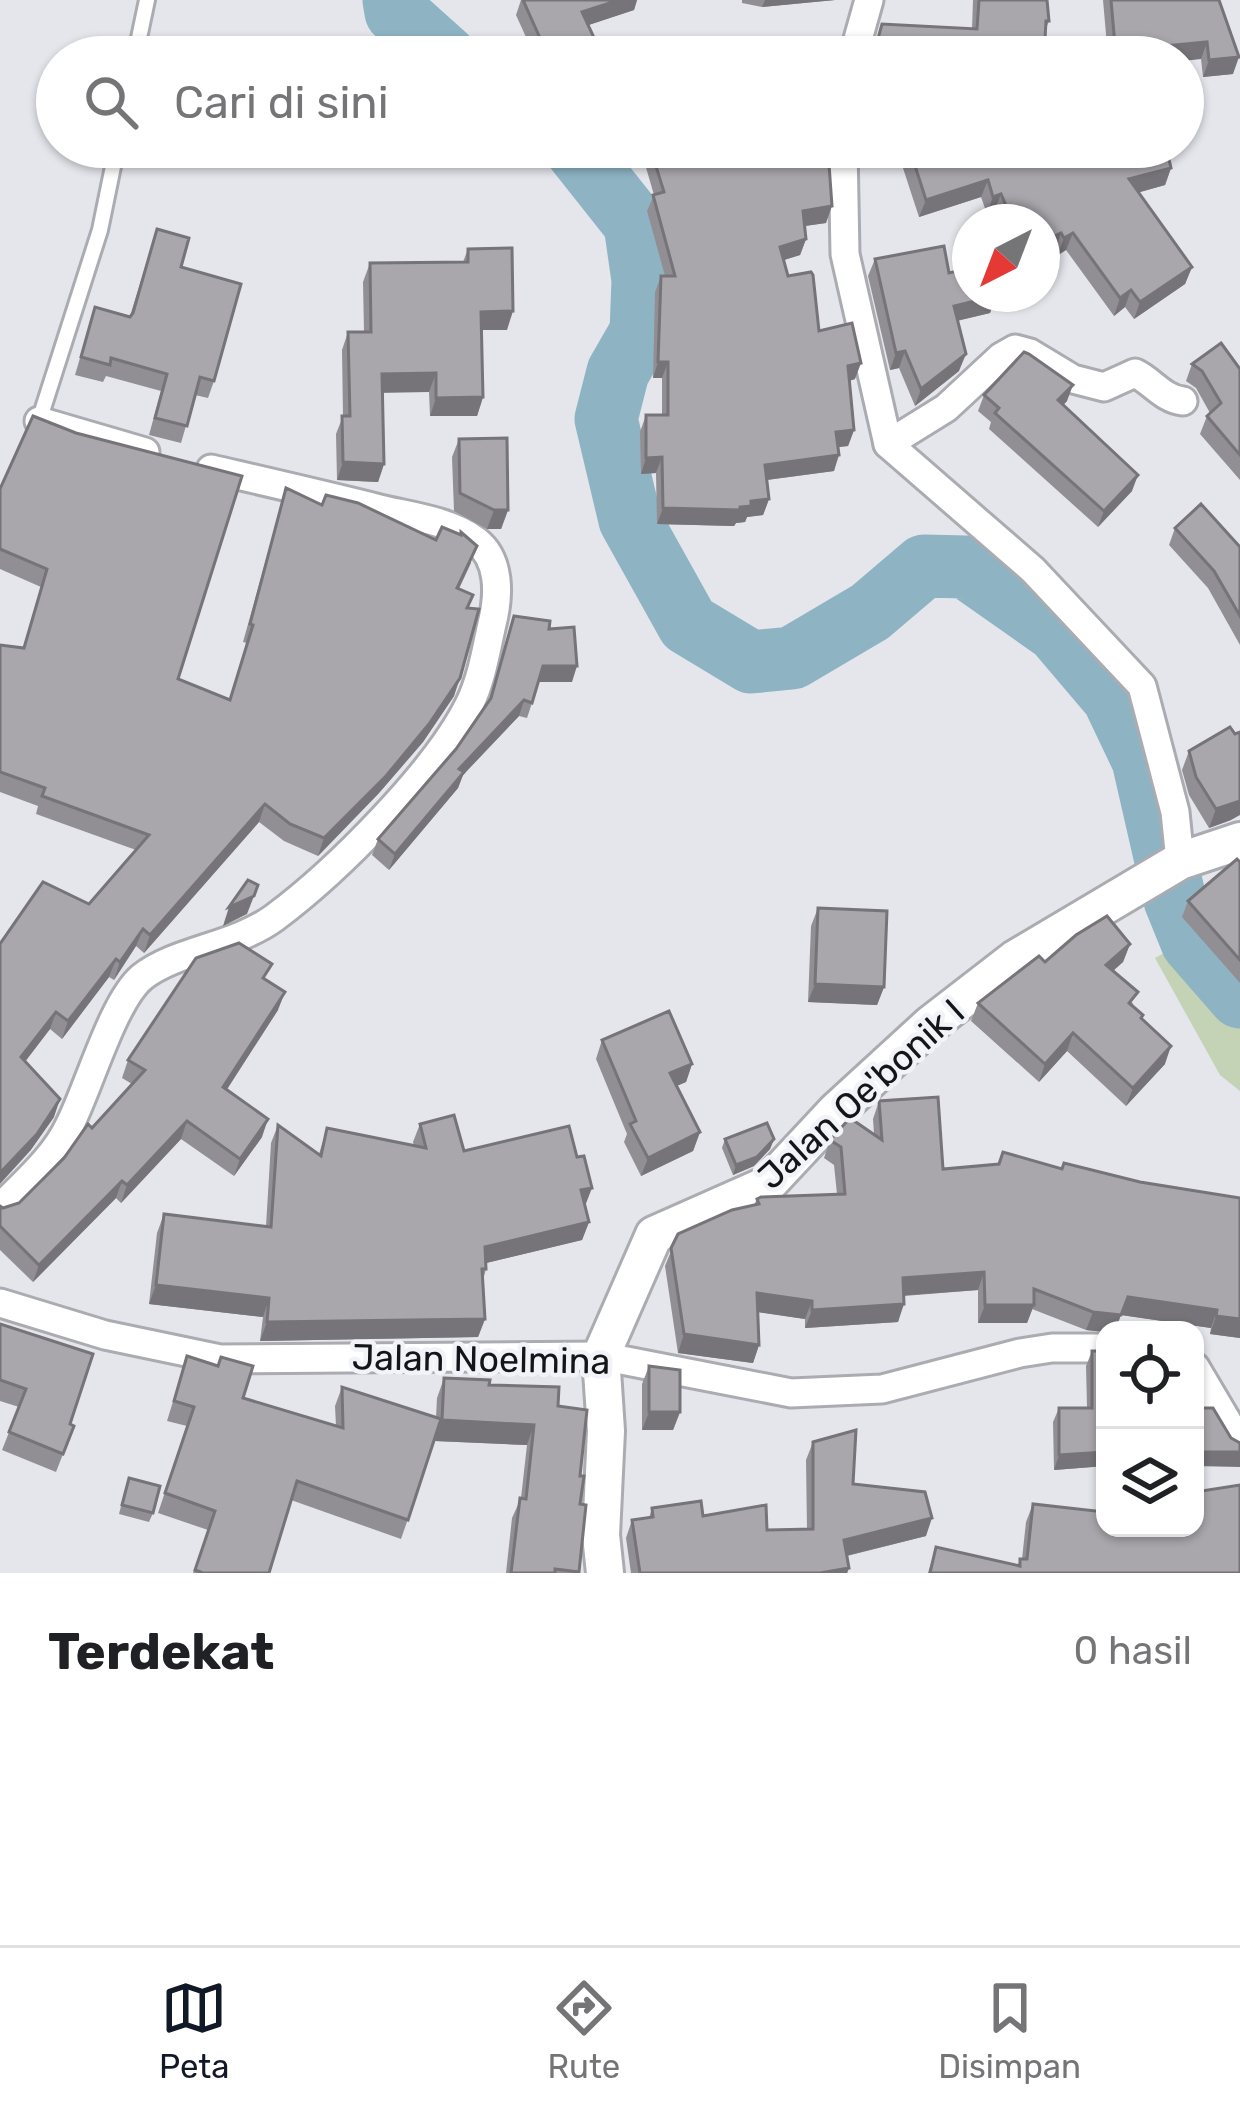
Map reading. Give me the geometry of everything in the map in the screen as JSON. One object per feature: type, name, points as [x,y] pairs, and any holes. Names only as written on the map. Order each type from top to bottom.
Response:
[{"type":"street","points":[[859,36],[869,0]]},
{"type":"street","points":[[843,168],[845,254],[888,444],[1033,570],[1142,686],[1175,812],[1180,861]]},
{"type":"street","points":[[888,444],[946,408],[1016,349],[1073,379],[1104,388],[1135,373],[1173,400],[1183,400]]},
{"type":"street","points":[[0,1208],[68,1129],[128,993],[141,978],[156,968],[245,937],[272,920],[355,847],[436,753],[470,704],[497,601],[495,571],[488,554],[463,533],[153,455],[40,421]]},
{"type":"street","name":"Jalan Oe'bonik I","points":[[604,1573],[602,1355],[654,1235],[767,1185],[836,1111],[931,1024],[1015,959],[1180,861],[1240,841]]},
{"type":"street","name":"Jalan Noelmina","points":[[0,1303],[105,1335],[220,1359],[602,1355],[790,1393],[837,1394],[903,1384],[1020,1353],[1096,1348]]},
{"type":"street","points":[[1204,1382],[1240,1444]]},
{"type":"lane","points":[[140,36],[147,0]]},
{"type":"lane","points":[[40,421],[100,230],[113,168]]},
{"type":"green space","points":[[1230,917],[1240,922],[1240,1091],[1220,1075],[1155,958]]},
{"type":"building","points":[[523,0],[619,0],[582,12],[593,36],[539,36]]},
{"type":"building","points":[[979,0],[1047,0],[1045,36],[879,36],[882,24],[977,29]]},
{"type":"building","points":[[1111,0],[1219,0],[1239,57],[1209,60],[1204,36],[1114,36]]},
{"type":"building","points":[[657,168],[829,168],[832,206],[803,211],[806,239],[780,247],[788,276],[813,275],[819,331],[852,323],[861,363],[848,366],[854,430],[836,432],[839,455],[765,465],[769,499],[751,501],[751,506],[740,510],[663,508],[662,457],[646,458],[646,415],[668,415],[668,362],[658,362],[661,276],[675,276],[653,195],[664,192]]},
{"type":"building","points":[[916,168],[1171,168],[1129,179],[1192,267],[1140,302],[1131,290],[1120,298],[1073,233],[1064,238],[1060,233],[1060,204],[1005,204],[1001,194],[993,197],[988,180],[926,200]]},
{"type":"building","points":[[157,229],[189,238],[181,267],[241,284],[214,381],[200,377],[187,426],[155,418],[167,374],[111,358],[110,365],[81,357],[95,307],[130,317],[133,313]]},
{"type":"building","points":[[944,246],[952,272],[952,312],[966,354],[921,389],[905,351],[896,353],[875,259]]},
{"type":"building","points":[[512,248],[513,311],[481,312],[483,397],[436,398],[436,373],[382,374],[384,464],[343,462],[342,416],[350,416],[348,332],[371,332],[370,263],[468,262],[468,249]]},
{"type":"building","points":[[1221,343],[1240,369],[1240,455],[1207,416],[1221,403],[1202,371],[1192,364]]},
{"type":"building","points":[[1024,352],[1073,385],[1058,400],[1138,475],[1104,511],[995,413],[999,408],[984,395]]},
{"type":"building","points":[[33,416],[76,433],[242,476],[178,679],[230,700],[286,488],[322,505],[326,495],[358,503],[436,540],[442,527],[461,532],[477,546],[457,588],[473,595],[467,608],[479,609],[460,678],[429,724],[386,776],[324,838],[290,824],[265,804],[150,935],[143,929],[68,1021],[56,1012],[21,1057],[60,1099],[37,1134],[0,1173],[0,944],[43,882],[89,904],[149,835],[42,796],[45,788],[0,772],[0,645],[24,648],[47,569],[0,549],[0,489]]},
{"type":"building","points":[[507,438],[508,510],[494,510],[460,493],[459,439]]},
{"type":"building","points":[[1201,504],[1240,547],[1240,616],[1214,571],[1175,528]]},
{"type":"building","points":[[514,616],[550,621],[549,629],[574,627],[577,666],[543,666],[532,703],[524,700],[459,769],[464,772],[395,854],[378,839],[456,749],[491,698]]},
{"type":"building","points":[[1230,727],[1235,734],[1240,732],[1240,801],[1216,809],[1196,777],[1189,751]]},
{"type":"building","points":[[1237,859],[1240,862],[1240,960],[1188,901]]},
{"type":"building","points":[[248,880],[258,885],[254,896],[229,907]]},
{"type":"building","points":[[818,908],[887,911],[884,987],[815,984]]},
{"type":"building","points":[[1107,916],[1130,944],[1106,965],[1138,992],[1129,1003],[1171,1046],[1133,1088],[1073,1033],[1045,1064],[978,1003],[1039,956],[1045,962]]},
{"type":"building","points":[[239,943],[272,964],[263,978],[285,992],[223,1087],[268,1119],[240,1159],[187,1121],[127,1185],[122,1181],[39,1265],[0,1226],[0,1206],[19,1203],[64,1158],[88,1124],[92,1128],[145,1070],[128,1060],[196,958]]},
{"type":"building","points":[[669,1011],[692,1064],[670,1073],[700,1132],[648,1158],[630,1124],[636,1121],[602,1040]]},
{"type":"building","points":[[938,1097],[943,1169],[999,1164],[1003,1152],[1062,1169],[1064,1163],[1140,1182],[1240,1198],[1240,1319],[1216,1316],[1217,1310],[1128,1297],[1121,1315],[1093,1312],[1034,1289],[1034,1305],[985,1305],[984,1272],[903,1278],[904,1304],[812,1310],[812,1301],[757,1293],[759,1345],[684,1334],[671,1248],[678,1234],[732,1210],[759,1204],[761,1197],[845,1194],[841,1147],[830,1140],[850,1118],[882,1140],[879,1101]]},
{"type":"building","points":[[454,1115],[464,1151],[569,1126],[577,1157],[584,1156],[592,1188],[581,1190],[589,1222],[485,1247],[485,1319],[267,1322],[269,1298],[156,1285],[164,1214],[271,1227],[278,1125],[321,1156],[327,1128],[426,1148],[420,1124]]},
{"type":"building","points":[[767,1123],[774,1139],[757,1157],[736,1165],[725,1139]]},
{"type":"building","points":[[0,1324],[93,1354],[63,1454],[9,1432],[26,1389],[0,1380]]},
{"type":"building","points":[[1092,1351],[1096,1351],[1096,1453],[1059,1455],[1059,1408],[1092,1408]]},
{"type":"building","points":[[187,1356],[218,1366],[221,1357],[253,1366],[243,1398],[343,1428],[342,1387],[441,1419],[408,1520],[297,1481],[269,1573],[195,1570],[215,1511],[165,1493],[194,1407],[174,1401]]},
{"type":"building","points":[[649,1366],[680,1370],[680,1412],[649,1412]]},
{"type":"building","points":[[444,1378],[559,1387],[558,1406],[587,1410],[580,1476],[584,1476],[580,1504],[586,1505],[579,1572],[511,1573],[534,1425],[442,1420]]},
{"type":"building","points":[[1204,1408],[1213,1408],[1231,1438],[1240,1443],[1240,1452],[1204,1452]]},
{"type":"building","points":[[856,1430],[853,1484],[925,1492],[932,1518],[844,1540],[849,1568],[820,1573],[640,1573],[632,1520],[653,1517],[652,1508],[701,1501],[703,1516],[766,1505],[767,1530],[813,1529],[813,1442]]},
{"type":"building","points":[[129,1478],[160,1486],[153,1513],[122,1505]]},
{"type":"building","points":[[1240,1485],[1240,1573],[930,1573],[936,1547],[1020,1566],[1020,1559],[1027,1559],[1033,1504],[1096,1511],[1096,1537],[1204,1537],[1204,1491]]},
{"type":"waterway","points":[[394,0],[396,12],[423,36]]},
{"type":"waterway","points":[[591,168],[635,224],[643,280],[641,332],[618,372],[606,419],[630,520],[688,624],[751,662],[792,658],[870,612],[924,566],[966,567],[1057,631],[1113,697],[1143,760],[1175,900],[1192,942],[1240,997]]}]
